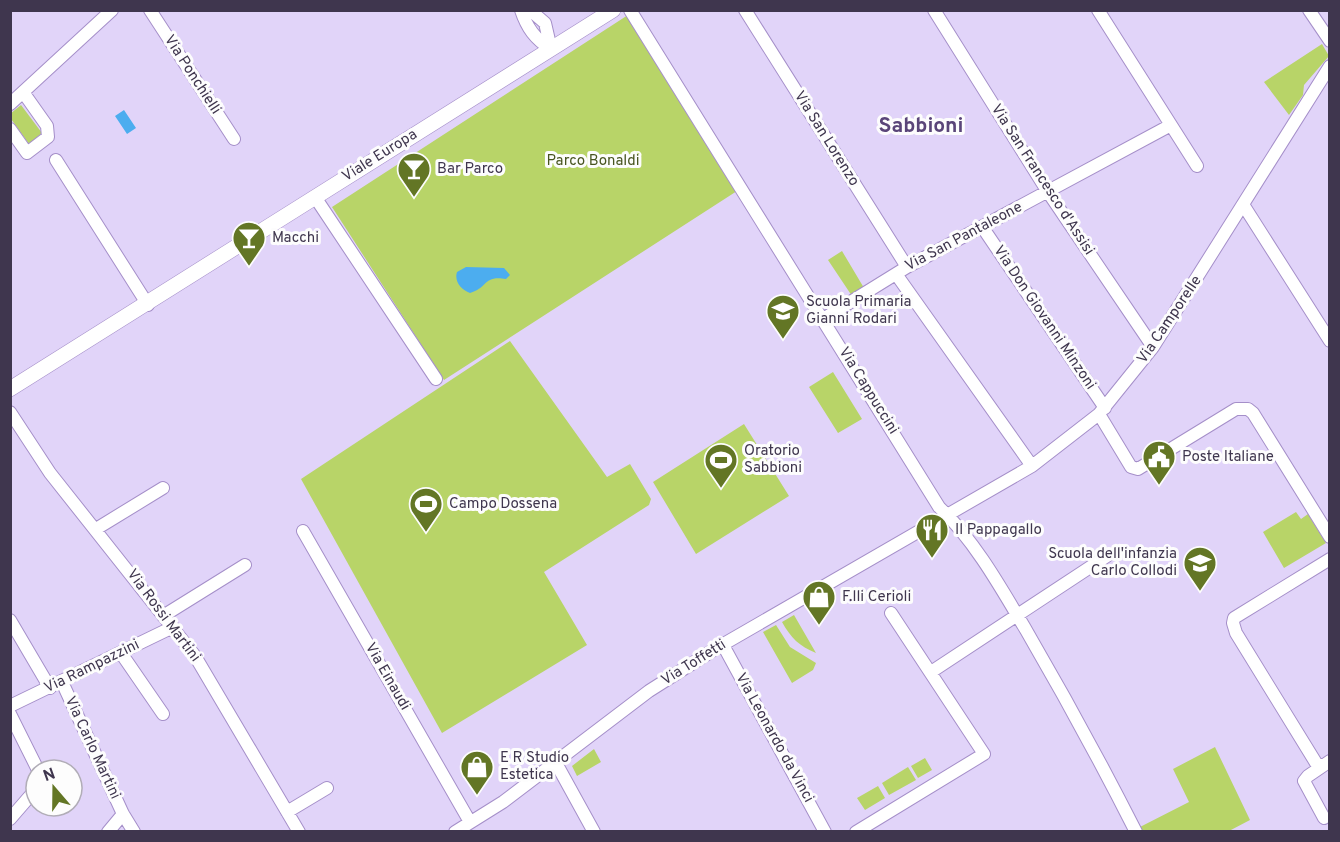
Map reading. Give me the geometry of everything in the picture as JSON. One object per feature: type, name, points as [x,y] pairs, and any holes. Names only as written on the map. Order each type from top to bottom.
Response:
[{"type":"street","points":[[10,104],[112,10]]},
{"type":"street","name":"Via Ponchielli","points":[[150,10],[234,139]]},
{"type":"street","points":[[521,10],[530,32],[551,49]]},
{"type":"street","points":[[530,10],[544,23],[551,49]]},
{"type":"street","name":"Viale Europa","points":[[10,389],[148,305],[613,10]]},
{"type":"street","name":"Via Cappuccini","points":[[630,10],[939,507],[975,550],[1016,614],[1085,731],[1136,831]]},
{"type":"street","name":"Via San Lorenzo","points":[[745,10],[907,267]]},
{"type":"street","name":"Via San Francesco d'Assisi","points":[[934,10],[1047,192],[1153,347]]},
{"type":"street","points":[[1098,10],[1197,166]]},
{"type":"street","points":[[1309,10],[1329,41]]},
{"type":"street","name":"Via Camporelle","points":[[948,515],[1032,466],[1102,411],[1153,347],[1244,206],[1329,66]]},
{"type":"street","points":[[10,129],[27,153],[48,137],[47,126],[23,92]]},
{"type":"street","name":"Via San Pantaleone","points":[[822,319],[907,267],[1171,125]]},
{"type":"street","points":[[56,160],[148,305]]},
{"type":"street","points":[[315,197],[436,380]]},
{"type":"street","points":[[1244,206],[1329,341]]},
{"type":"street","name":"Via Don Giovanni Minzoni","points":[[983,228],[1102,411],[1131,466],[1138,469],[1236,410],[1248,409],[1253,413],[1329,537]]},
{"type":"street","points":[[896,274],[1032,466]]},
{"type":"street","name":"Via Rossi Martini","points":[[10,412],[50,473],[195,656],[299,831]]},
{"type":"street","points":[[96,529],[164,488]]},
{"type":"street","name":"Via Toffetti","points":[[455,831],[503,802],[649,691],[723,645],[948,515]]},
{"type":"street","name":"Via Einaudi","points":[[303,531],[470,822]]},
{"type":"street","points":[[931,672],[1107,556]]},
{"type":"street","points":[[1326,764],[1316,764],[1236,633],[1233,622],[1234,618],[1329,559]]},
{"type":"street","points":[[163,616],[245,565]]},
{"type":"street","points":[[856,831],[984,754],[891,613]]},
{"type":"street","name":"Via Carlo Martini","points":[[10,620],[50,688]]},
{"type":"street","name":"Via Rampazzini","points":[[10,706],[173,627]]},
{"type":"street","name":"Via Leonardo da Vinci","points":[[723,645],[825,831]]},
{"type":"street","points":[[121,653],[163,714]]},
{"type":"street","name":"Via Carlo Martini","points":[[62,682],[123,814],[134,831]]},
{"type":"street","points":[[10,714],[32,758]]},
{"type":"street","points":[[556,763],[594,831]]},
{"type":"street","points":[[1324,818],[1304,781],[1326,764]]},
{"type":"street","points":[[287,812],[327,788]]},
{"type":"street","points":[[10,819],[24,803]]},
{"type":"street","name":"Via Carlo Martini","points":[[108,831],[123,814]]},
{"type":"green space","name":"Parco Bonaldi","points":[[628,15],[737,191],[444,380],[332,207]]},
{"type":"green space","points":[[1322,44],[1329,56],[1304,85],[1303,95],[1289,115],[1264,82]]},
{"type":"green space","points":[[21,105],[42,133],[29,144],[11,119],[10,114]]},
{"type":"green space","points":[[842,251],[864,288],[852,296],[828,260]]},
{"type":"green space","name":"Campo Dossena","points":[[510,341],[607,477],[630,464],[651,499],[649,505],[544,572],[587,645],[442,733],[301,479]]},
{"type":"green space","name":"Oratorio Sabbioni","points":[[833,372],[862,419],[838,433],[809,387]]},
{"type":"green space","name":"Oratorio Sabbioni","points":[[744,424],[789,496],[696,554],[653,482]]},
{"type":"green space","points":[[1296,512],[1301,519],[1308,514],[1326,543],[1284,568],[1263,532]]},
{"type":"green space","points":[[794,615],[816,653],[796,641],[782,622]]},
{"type":"green space","points":[[776,625],[790,647],[816,663],[813,670],[792,683],[763,632]]},
{"type":"green space","points":[[1215,747],[1250,820],[1229,831],[1140,832],[1138,828],[1189,802],[1173,769]]},
{"type":"green space","points":[[594,749],[601,762],[577,776],[572,766]]},
{"type":"green space","points":[[925,758],[932,770],[918,778],[911,766]]},
{"type":"green space","points":[[908,767],[916,780],[889,795],[882,783]]},
{"type":"green space","points":[[878,786],[885,798],[865,810],[857,798]]},
{"type":"water","points":[[124,110],[136,128],[127,134],[115,116]]},
{"type":"water","points":[[466,267],[504,268],[510,275],[506,279],[489,280],[470,293],[457,282],[457,272]]},
{"type":"place","name":"Bar Parco","points":[[414,198]]},
{"type":"place","name":"Macchi","points":[[249,267]]},
{"type":"place","name":"Scuola Primaria Gianni Rodari","points":[[783,340]]},
{"type":"place","name":"Poste Italiane","points":[[1159,486]]},
{"type":"place","name":"Oratorio Sabbioni","points":[[721,489]]},
{"type":"place","name":"Campo Dossena","points":[[426,533]]},
{"type":"place","name":"Il Pappagallo","points":[[932,559]]},
{"type":"place","name":"Scuola dell'infanzia Carlo Collodi","points":[[1200,592]]},
{"type":"place","name":"F.lli Cerioli","points":[[819,626]]},
{"type":"place","name":"E R Studio Estetica","points":[[477,796]]},
{"type":"district","name":"Sabbioni","points":[[921,126]]}]
